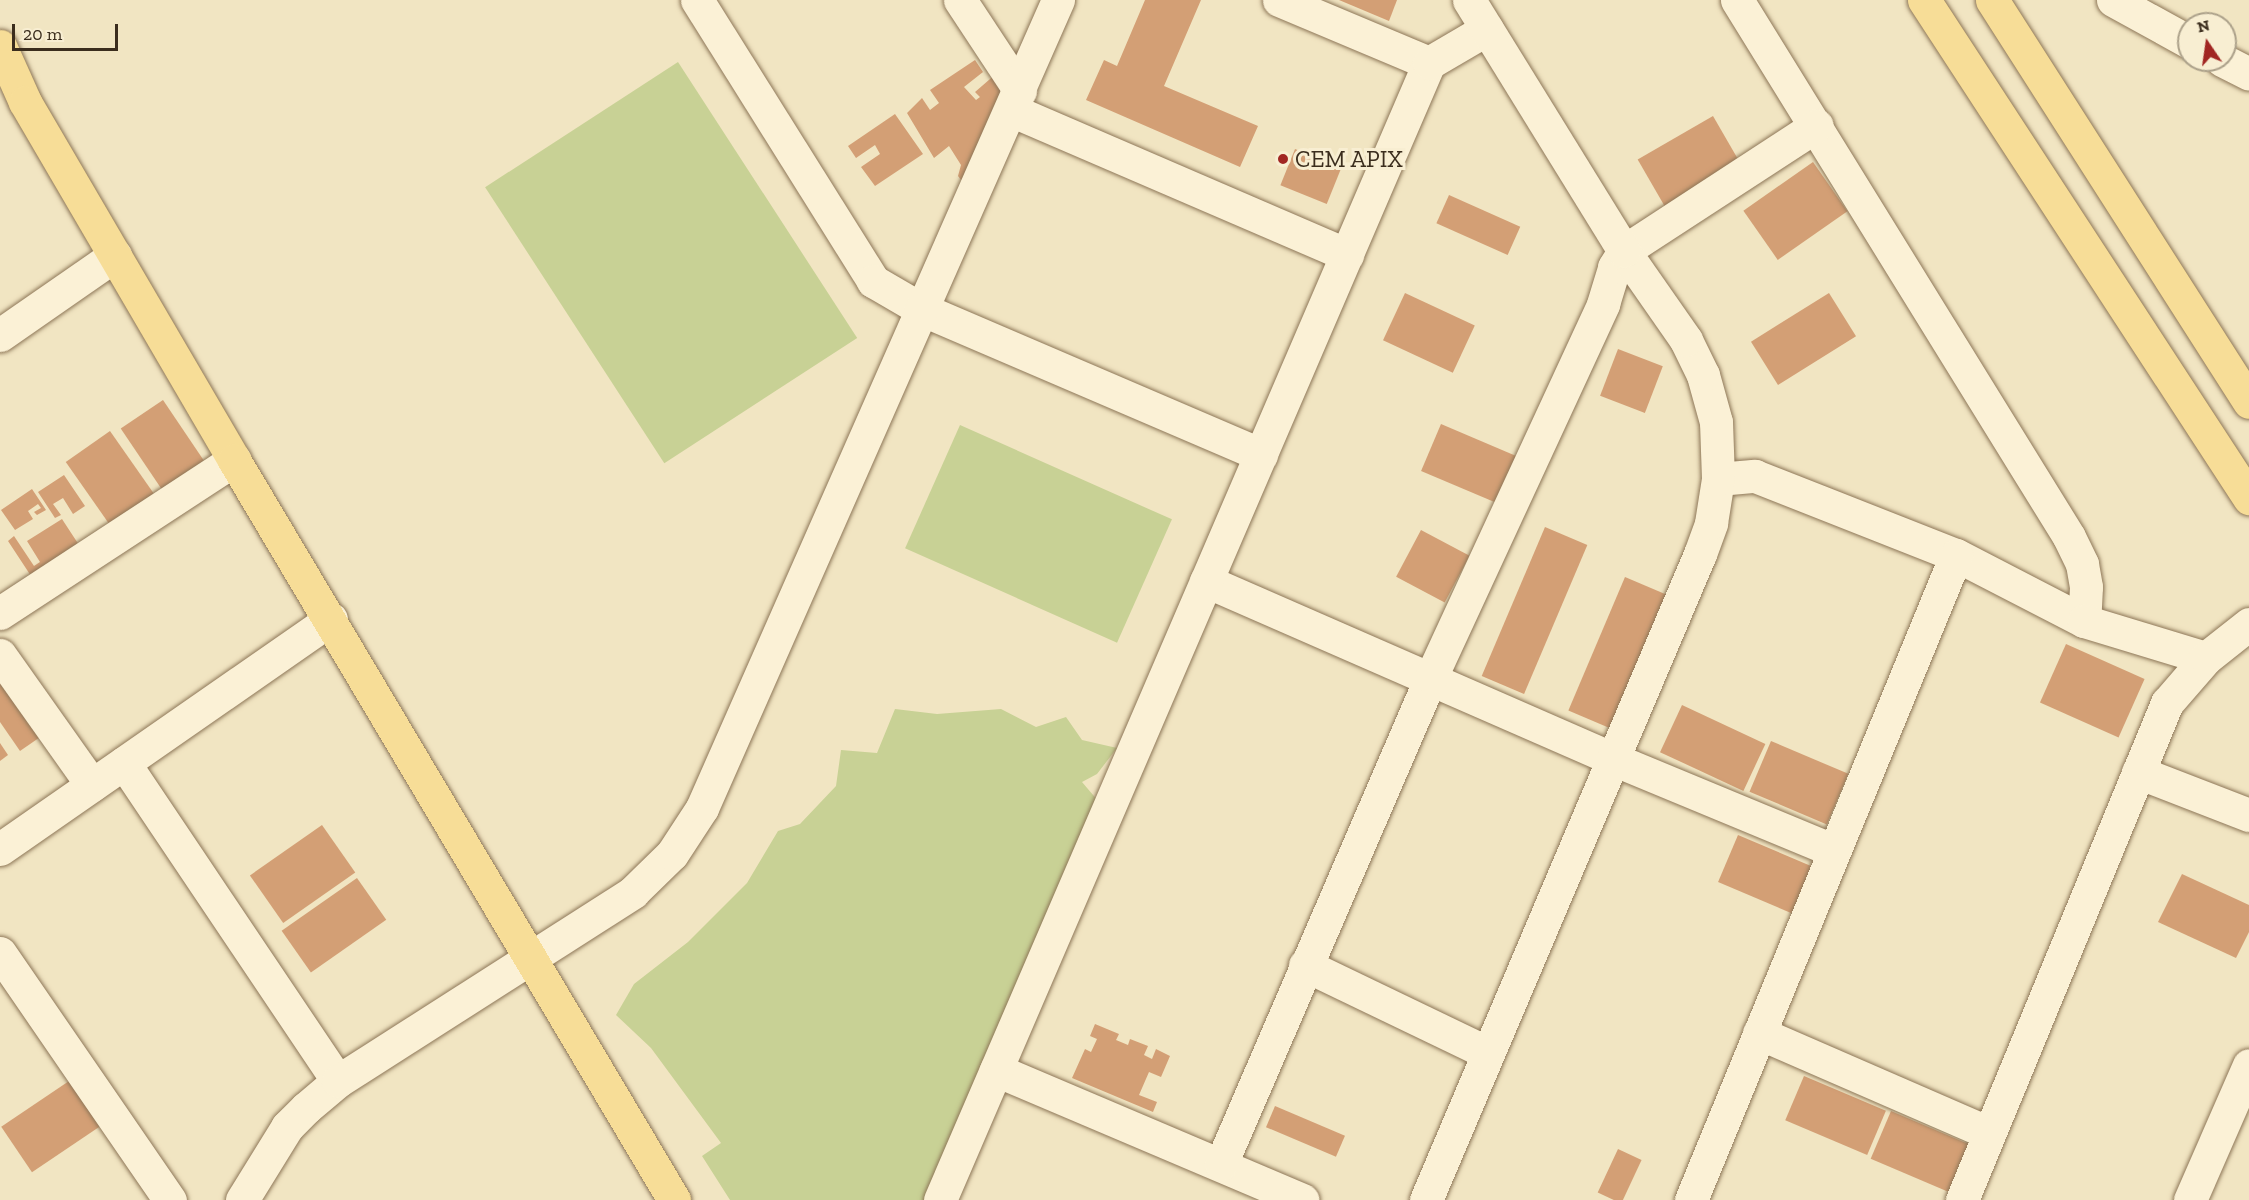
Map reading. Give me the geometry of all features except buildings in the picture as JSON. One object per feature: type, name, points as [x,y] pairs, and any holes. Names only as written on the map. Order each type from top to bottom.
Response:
[{"type":"main road","points":[[1924,0],[2249,498]]},
{"type":"main road","points":[[1992,0],[2249,402]]},
{"type":"main road","points":[[0,45],[25,102],[234,460],[331,619],[674,1200]]},
{"type":"main road","points":[[0,83],[25,102]]},
{"type":"street","points":[[697,0],[873,281],[921,309],[1261,455]]},
{"type":"street","points":[[960,0],[1016,100],[1347,255]]},
{"type":"street","points":[[242,1200],[287,1127],[338,1081],[633,892],[672,854],[702,808],[921,309],[1016,100],[1058,0]]},
{"type":"street","points":[[1279,0],[1429,63]]},
{"type":"street","points":[[1426,1200],[1700,555],[1711,523],[1718,479],[1716,422],[1703,375],[1686,340],[1624,251],[1469,0]]},
{"type":"street","points":[[1737,0],[1817,125],[2069,537],[2082,564],[2086,587],[2084,621]]},
{"type":"street","points":[[2113,0],[2177,35]]},
{"type":"street","points":[[940,1200],[1429,63],[1487,29]]},
{"type":"street","points":[[1221,1164],[1431,677],[1624,251],[1817,125]]},
{"type":"street","points":[[0,335],[115,255]]},
{"type":"street","points":[[0,613],[234,460]]},
{"type":"street","points":[[1718,479],[1755,476],[1956,555],[2084,621],[2206,658]]},
{"type":"street","points":[[1691,1200],[1956,555]]},
{"type":"street","points":[[1206,581],[1431,677],[1613,759],[1833,850]]},
{"type":"street","points":[[0,849],[331,619]]},
{"type":"street","points":[[1962,1200],[2167,703],[2206,658],[2249,624]]},
{"type":"street","points":[[0,655],[92,785]]},
{"type":"street","points":[[124,764],[338,1081]]},
{"type":"street","points":[[2138,772],[2249,815]]},
{"type":"street","points":[[0,953],[170,1200]]},
{"type":"street","points":[[1305,965],[1488,1053]]},
{"type":"street","points":[[1759,1034],[1989,1133]]},
{"type":"street","points":[[2190,1200],[2249,1065]]},
{"type":"street","points":[[996,1070],[1303,1200]]},
{"type":"green space","points":[[678,62],[857,338],[664,463],[485,187]]},
{"type":"green space","points":[[960,425],[1172,519],[1117,643],[905,548]]},
{"type":"green space","points":[[895,709],[937,714],[1001,709],[1036,727],[1066,717],[1082,740],[1117,748],[1097,774],[1082,782],[1099,802],[930,1200],[730,1200],[702,1156],[721,1143],[651,1048],[616,1015],[634,984],[688,942],[747,883],[778,831],[800,824],[836,786],[841,750],[877,753]]},
{"type":"place","name":"CEM APIX","points":[[1283,159]]}]
